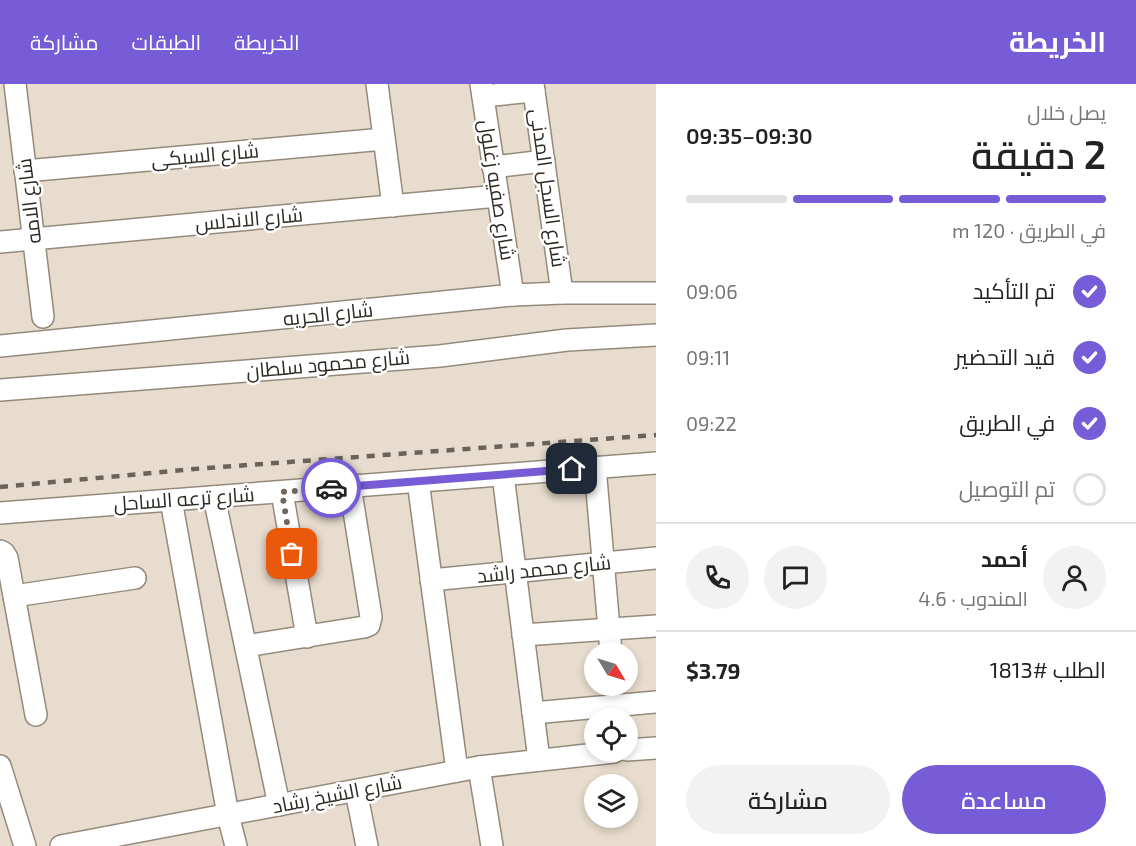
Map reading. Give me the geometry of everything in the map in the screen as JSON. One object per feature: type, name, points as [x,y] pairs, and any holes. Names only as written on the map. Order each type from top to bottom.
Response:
[{"type":"street","name":"شارع الامه","points":[[15,84],[43,317]]},
{"type":"street","points":[[377,84],[393,206]]},
{"type":"street","points":[[482,90],[533,88]]},
{"type":"street","name":"شارع السجل المدنى","points":[[533,88],[562,293]]},
{"type":"street","name":"شارع صفيه زغلول","points":[[482,90],[513,295]]},
{"type":"street","name":"شارع السبكى","points":[[25,171],[384,139]]},
{"type":"street","points":[[493,167],[544,161]]},
{"type":"street","name":"شارع الاندلس","points":[[0,242],[498,196]]},
{"type":"street","name":"شارع الحريه","points":[[0,346],[513,295],[656,293]]},
{"type":"street","name":"شارع محمود سلطان","points":[[0,390],[428,357],[567,340],[656,335]]},
{"type":"street","name":"شارع ترعه الساحل","points":[[0,513],[656,463]]},
{"type":"street","points":[[595,467],[610,642]]},
{"type":"street","points":[[503,475],[540,759]]},
{"type":"street","points":[[418,481],[457,771]]},
{"type":"street","points":[[246,646],[364,627],[371,621],[350,486]]},
{"type":"street","points":[[282,492],[307,637]]},
{"type":"street","points":[[214,497],[279,805]]},
{"type":"street","points":[[171,500],[228,815],[236,846]]},
{"type":"street","points":[[0,551],[7,558],[36,715]]},
{"type":"street","name":"شارع محمد راشد","points":[[431,580],[656,558]]},
{"type":"street","points":[[14,596],[135,578]]},
{"type":"street","points":[[523,635],[656,626]]},
{"type":"street","points":[[533,713],[616,703],[656,702]]},
{"type":"street","points":[[638,749],[656,748]]},
{"type":"street","name":"شارع الشيخ رشاد","points":[[61,846],[479,767],[584,755]]},
{"type":"street","points":[[0,766],[25,846]]},
{"type":"street","points":[[479,767],[492,846]]},
{"type":"street","points":[[356,791],[367,846]]},
{"type":"railway","points":[[0,487],[194,469],[656,435]]},
{"type":"way so far","points":[[292,554],[282,492],[331,488]]},
{"type":"route","points":[[331,488],[572,469]]}]
